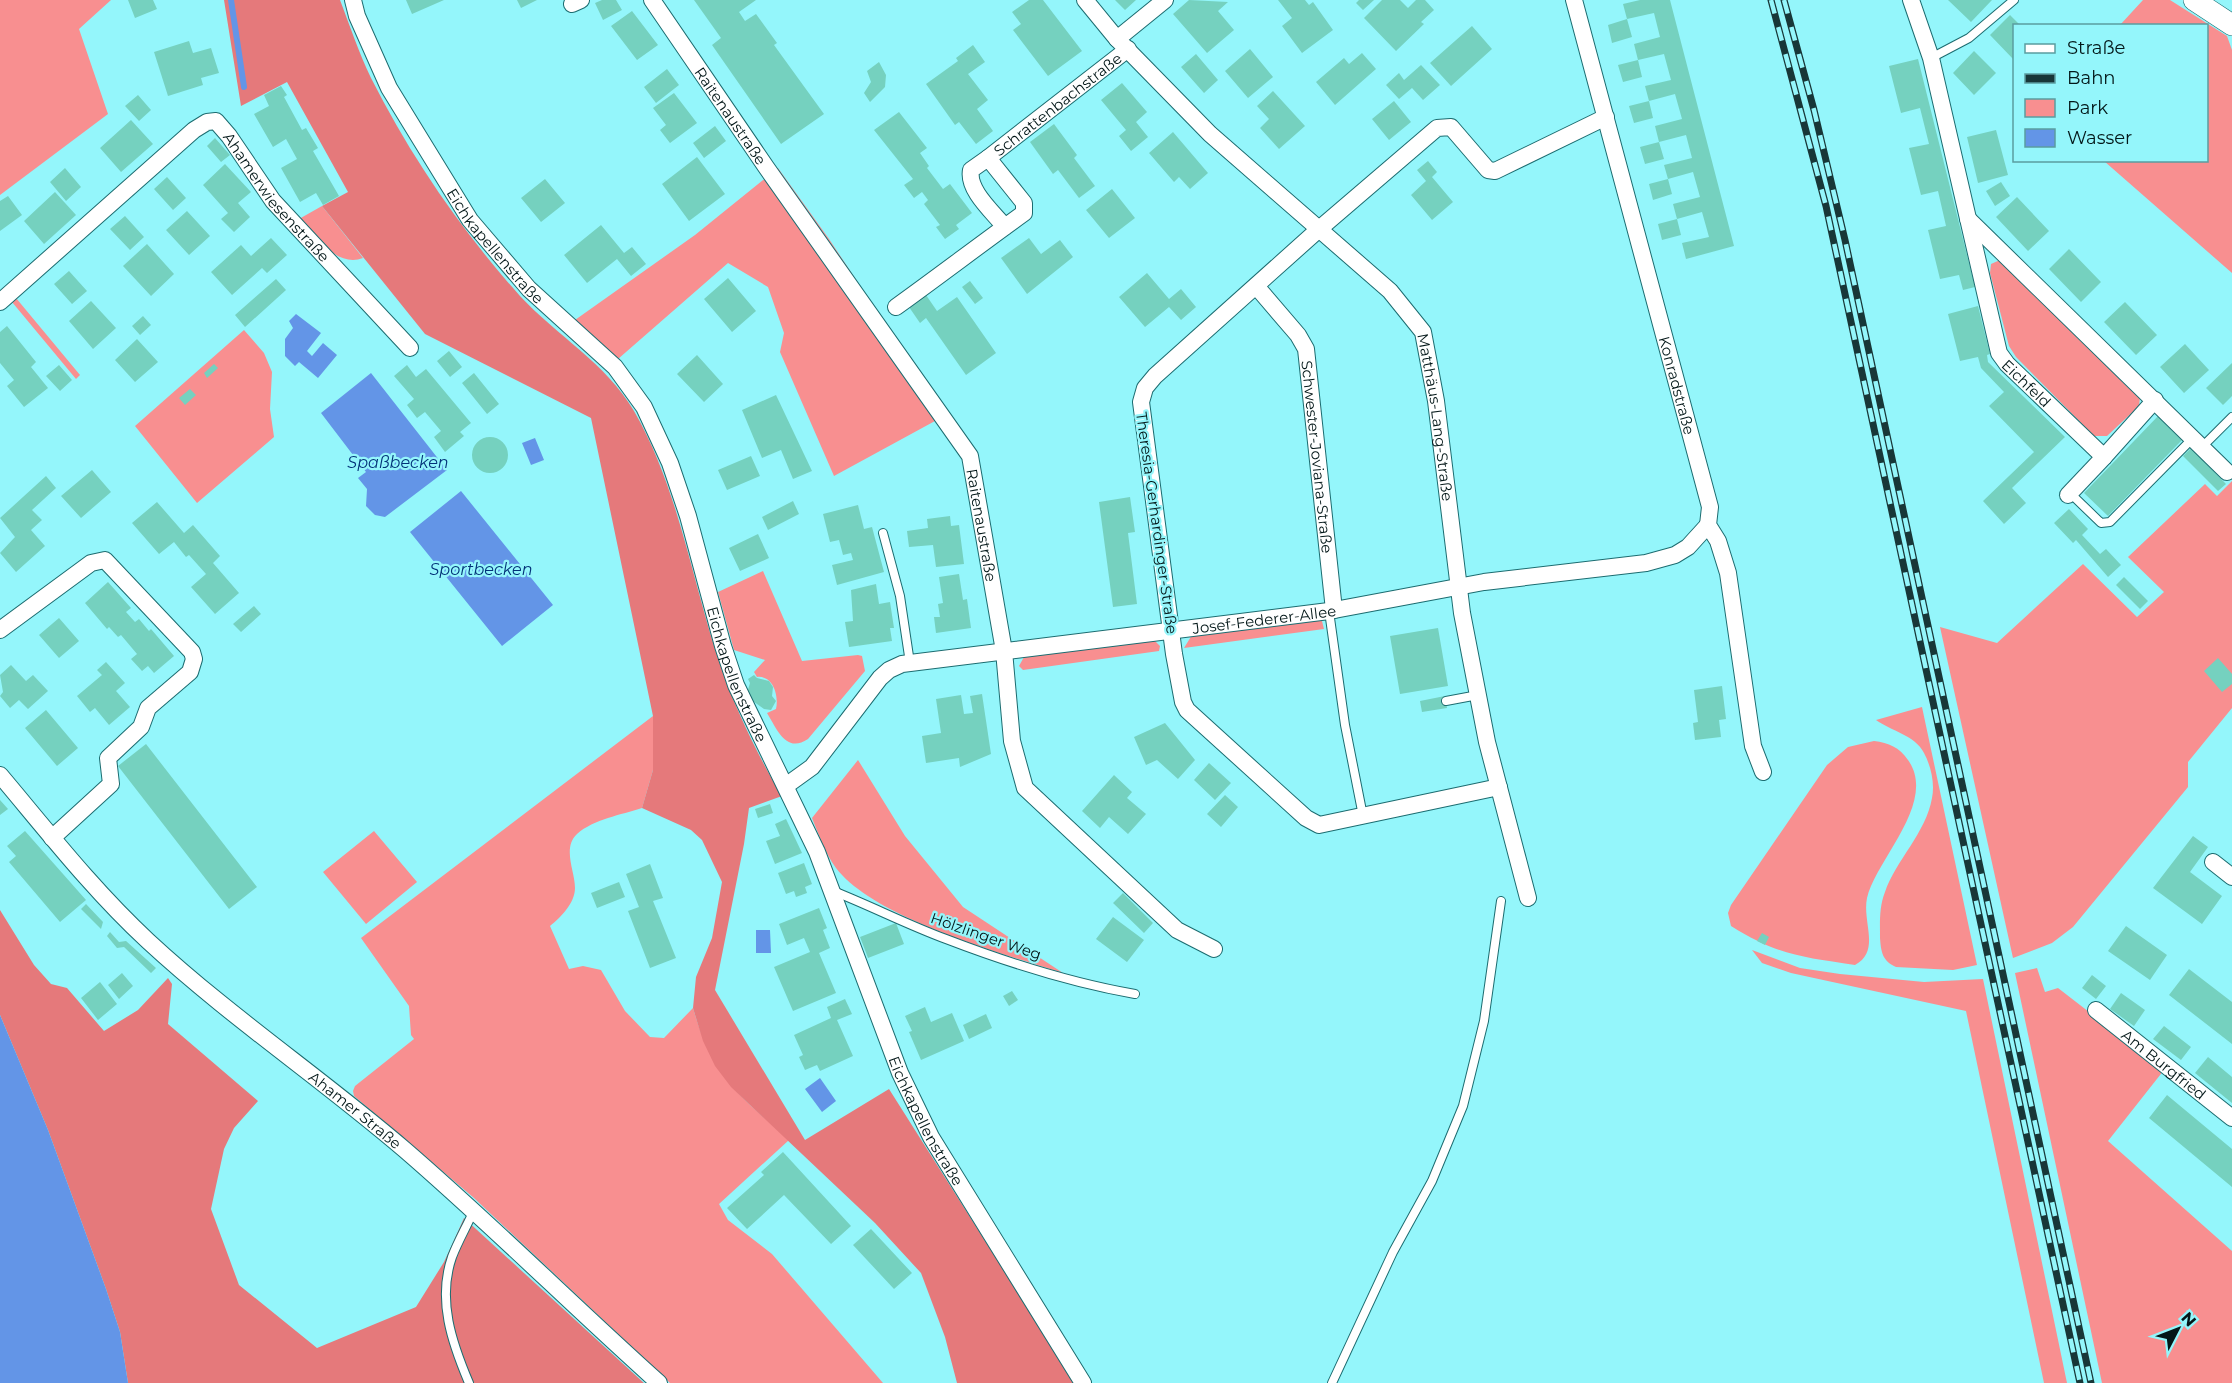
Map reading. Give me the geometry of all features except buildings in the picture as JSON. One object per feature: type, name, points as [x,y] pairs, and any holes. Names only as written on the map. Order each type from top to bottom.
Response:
[{"type":"street","name":"Eichkapellenstraße","points":[[353,0],[357,16],[389,88],[470,220],[529,289],[615,367],[644,407],[670,463],[688,516],[707,577],[723,646],[736,685],[787,785],[833,891],[900,1073],[927,1129],[1083,1383]]},
{"type":"street","name":"Raitenaustraße","points":[[652,0],[770,173],[970,456],[1004,651],[1012,741],[1025,788],[1177,930],[1214,949]]},
{"type":"street","name":"Matthäus-Lang-Straße","points":[[1085,0],[1123,44],[1218,142],[1390,291],[1423,332],[1436,401],[1459,587],[1478,695],[1528,898]]},
{"type":"street","name":"Schrattenbachstraße","points":[[1005,227],[973,187],[969,177],[971,170],[1123,44],[1165,0]]},
{"type":"street","name":"Konradstraße","points":[[1574,0],[1710,507],[1708,525],[1718,541],[1728,573],[1753,746],[1763,772]]},
{"type":"street","name":"Eichfeld","points":[[1911,0],[1931,58],[2000,353],[2007,364],[2104,457]]},
{"type":"street","points":[[2194,0],[2232,25]]},
{"type":"street","name":"Theresia-Gerhardinger-Straße","points":[[1499,786],[1319,825],[1306,818],[1187,710],[1183,702],[1172,632],[1141,402],[1145,388],[1155,376],[1318,230],[1437,128],[1451,128],[1488,170],[1495,171],[1606,117]]},
{"type":"street","name":"Ahamerwiesenstraße","points":[[0,302],[194,130],[207,122],[216,121],[270,205],[410,348]]},
{"type":"street","name":"Schrattenbachstraße","points":[[897,307],[1024,213],[1026,208],[988,158]]},
{"type":"street","points":[[1967,218],[2156,400],[2227,472]]},
{"type":"street","name":"Schwester-Joviana-Straße","points":[[1256,286],[1298,335],[1306,349],[1332,610]]},
{"type":"street","points":[[2069,494],[2156,400]]},
{"type":"street","name":"Josef-Federer-Allee","points":[[787,785],[812,767],[880,678],[889,670],[910,663],[1172,632],[1332,610],[1459,587],[1646,563],[1675,555],[1688,547],[1708,525]]},
{"type":"street","points":[[0,630],[91,563],[105,560],[192,652],[194,659],[190,672],[148,708],[141,727],[108,758],[111,784],[52,838]]},
{"type":"street","name":"Ahamer Straße","points":[[0,775],[111,905],[174,964],[340,1095],[474,1210],[659,1383]]},
{"type":"street","points":[[2213,862],[2232,877]]},
{"type":"street","name":"Am Burgfried","points":[[2096,1010],[2232,1118]]},
{"type":"lane","points":[[1931,58],[1969,38],[2014,0]]},
{"type":"lane","points":[[2069,494],[2101,523],[2110,522],[2197,442],[2232,417]]},
{"type":"lane","points":[[883,533],[900,596],[910,663]]},
{"type":"lane","points":[[1332,610],[1345,726],[1363,816]]},
{"type":"lane","points":[[1446,701],[1478,695]]},
{"type":"lane","name":"Hölzlinger Weg","points":[[833,891],[966,946],[1109,989],[1135,994]]},
{"type":"lane","points":[[1332,1383],[1394,1252],[1436,1172],[1462,1106],[1484,1021],[1501,901]]},
{"type":"lane","points":[[469,1383],[455,1354],[445,1296],[452,1257],[474,1210]]},
{"type":"green space","points":[[0,0],[111,0],[79,29],[108,114],[0,195]]},
{"type":"green space","points":[[2143,0],[2170,0],[2208,24],[2121,24]]},
{"type":"green space","points":[[2208,24],[2227,36],[2232,50],[2232,273],[2105,162],[2208,162]]},
{"type":"green space","points":[[778,168],[829,239],[946,415],[834,476],[780,352],[784,333],[768,287],[728,263],[618,359],[575,320],[695,235]]},
{"type":"green space","points":[[322,206],[363,258],[353,260],[335,255],[299,219]]},
{"type":"green space","points":[[2000,260],[2140,397],[2139,406],[2107,436],[2094,436],[2016,357],[2009,346],[1990,273],[1991,264]]},
{"type":"green space","points":[[16,298],[80,375],[76,379],[12,302]]},
{"type":"green space","points":[[244,330],[264,353],[272,372],[270,409],[274,437],[197,503],[135,426]]},
{"type":"green space","points":[[2232,481],[2232,708],[2188,762],[2188,787],[2073,927],[2052,943],[2013,958],[1940,627],[1997,643],[2083,564],[2137,617],[2164,592],[2128,557],[2205,484],[2217,496]]},
{"type":"green space","points":[[763,571],[802,661],[862,656],[865,671],[808,739],[800,743],[794,744],[783,738],[767,713],[776,709],[776,693],[768,679],[757,677],[754,672],[765,660],[734,650],[718,592]]},
{"type":"green space","points":[[1321,617],[1324,629],[1184,648],[1192,635]]},
{"type":"green space","points":[[1154,640],[1160,646],[1159,651],[1023,670],[1019,666],[1024,657]]},
{"type":"green space","points":[[1922,707],[1977,965],[1953,970],[1896,967],[1885,959],[1880,943],[1880,915],[1883,898],[1896,869],[1924,823],[1929,811],[1933,787],[1929,764],[1920,747],[1909,738],[1876,720]]},
{"type":"green space","points":[[653,716],[653,770],[642,808],[600,821],[577,834],[570,846],[575,888],[573,899],[567,909],[550,926],[569,969],[583,966],[601,970],[625,1011],[650,1037],[664,1038],[693,1008],[709,1052],[718,1068],[741,1096],[789,1140],[719,1204],[728,1220],[772,1254],[883,1383],[670,1383],[474,1198],[354,1096],[355,1086],[414,1039],[411,1035],[409,1006],[361,938]]},
{"type":"green space","points":[[1874,741],[1893,746],[1905,756],[1915,776],[1916,794],[1911,812],[1881,866],[1867,898],[1869,944],[1863,959],[1855,965],[1790,953],[1762,943],[1731,926],[1728,913],[1731,905],[1827,765],[1848,747]]},
{"type":"green space","points":[[858,760],[905,836],[963,907],[1063,973],[975,945],[909,918],[879,903],[854,886],[836,868],[825,850],[812,818]]},
{"type":"green space","points":[[374,831],[417,882],[366,924],[323,872]]},
{"type":"green space","points":[[1752,950],[1800,968],[1840,974],[1924,982],[1983,979],[2067,1383],[2044,1383],[1966,1011],[1791,973],[1762,963]]},
{"type":"green space","points":[[2037,968],[2045,992],[2058,988],[2164,1070],[2108,1141],[2232,1251],[2232,1383],[2102,1383],[2015,973]]},
{"type":"shaded area","points":[[224,0],[340,0],[367,69],[386,107],[420,164],[457,219],[520,296],[610,378],[634,411],[650,442],[674,505],[727,685],[749,734],[782,796],[749,808],[715,990],[805,1140],[889,1089],[1075,1383],[957,1383],[945,1337],[921,1273],[875,1223],[731,1087],[715,1066],[703,1041],[693,1008],[696,977],[712,938],[722,882],[702,840],[691,830],[642,808],[653,770],[653,716],[591,418],[425,334],[322,206],[348,192],[287,82],[241,106]]},
{"type":"shaded area","points":[[0,910],[34,965],[51,984],[67,988],[104,1031],[138,1010],[168,978],[172,984],[168,1024],[258,1101],[234,1128],[224,1149],[211,1209],[239,1285],[317,1348],[416,1307],[444,1262],[464,1218],[644,1383],[128,1383],[120,1332],[106,1289],[48,1130],[0,1015]]},
{"type":"water","points":[[296,314],[321,333],[307,351],[312,356],[323,343],[337,355],[318,378],[299,362],[295,366],[285,356],[285,339],[293,328],[289,321]]},
{"type":"water","name":"Spaßbecken","points":[[371,373],[447,470],[385,517],[375,515],[366,506],[367,489],[358,478],[366,472],[321,413]]},
{"type":"water","points":[[535,438],[544,460],[531,465],[522,443]]},
{"type":"water","name":"Sportbecken","points":[[461,491],[553,605],[502,646],[410,532]]},
{"type":"water","points":[[756,930],[770,930],[771,953],[756,953]]},
{"type":"water","points":[[0,1015],[48,1130],[106,1289],[120,1332],[128,1383],[0,1383]]},
{"type":"water","points":[[820,1078],[836,1101],[822,1112],[805,1089]]},
{"type":"waterway","points":[[231,0],[244,87]]},
{"type":"railway","points":[[1771,0],[1826,206],[2080,1383]]},
{"type":"railway","points":[[1784,0],[1814,110],[1845,240],[2091,1383]]}]
